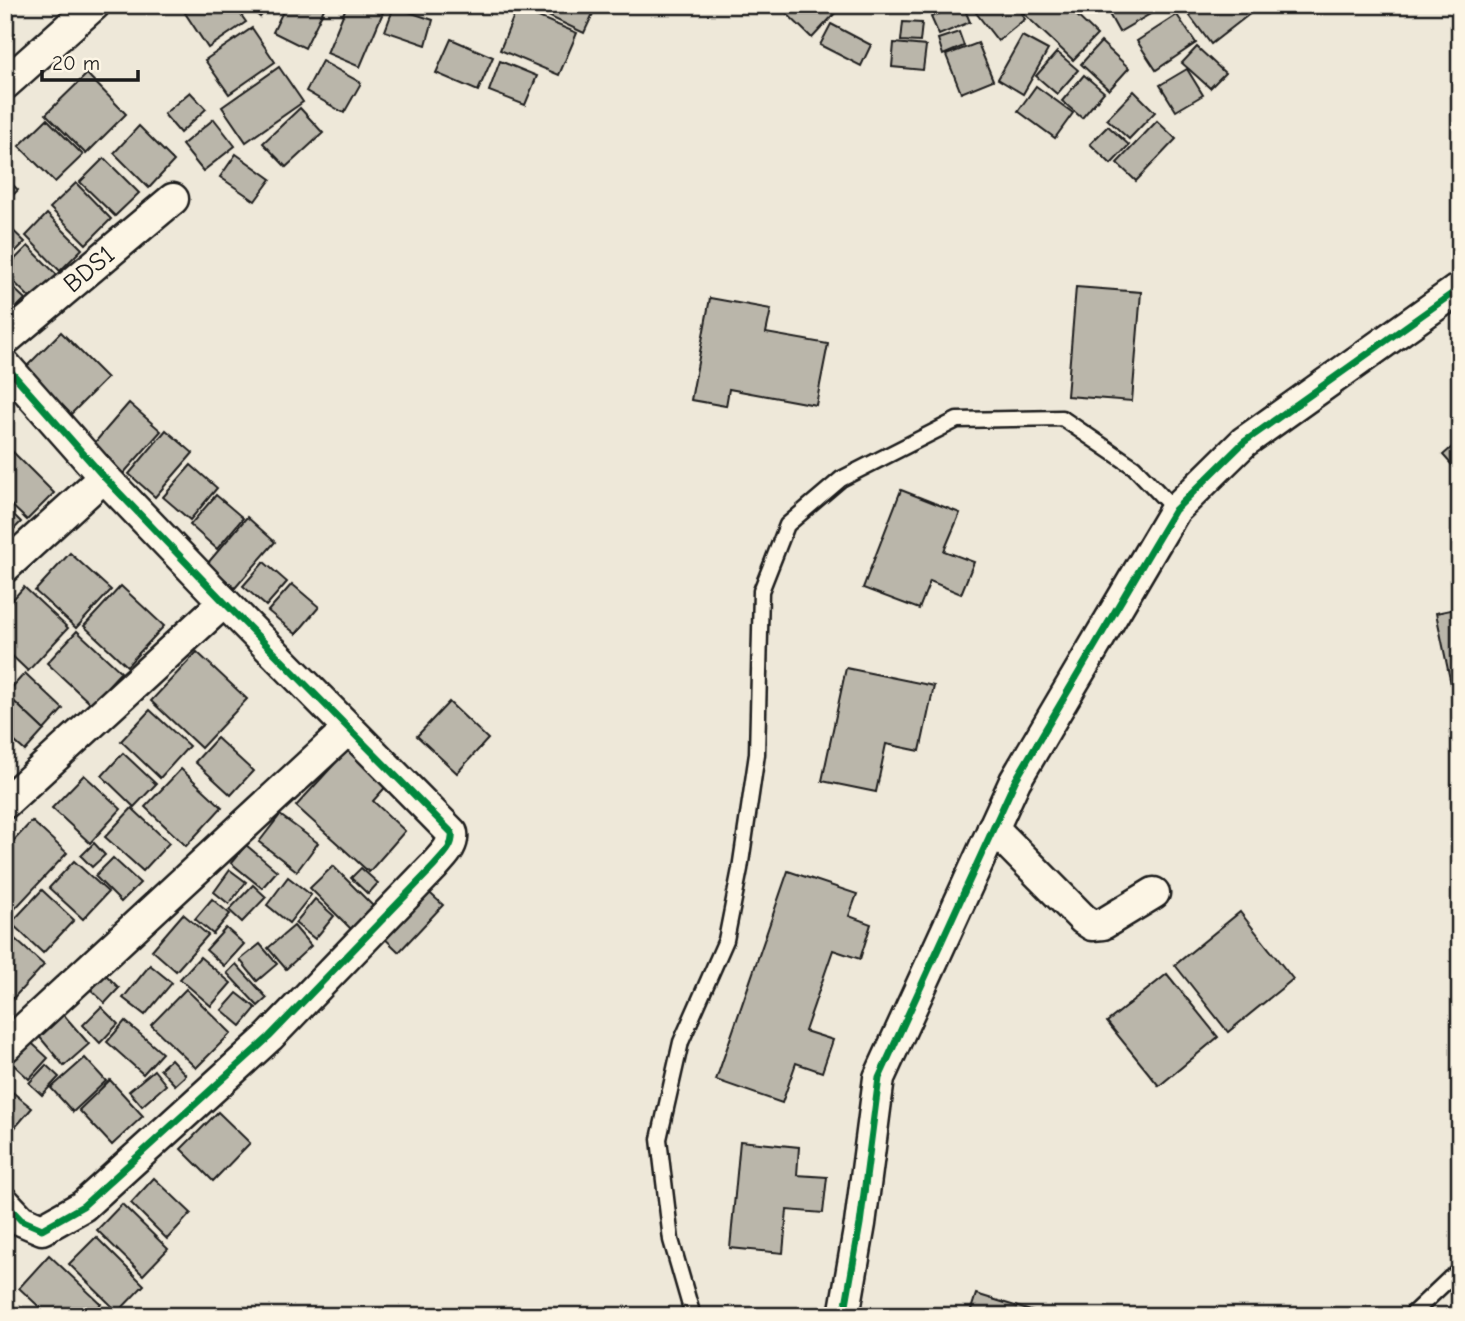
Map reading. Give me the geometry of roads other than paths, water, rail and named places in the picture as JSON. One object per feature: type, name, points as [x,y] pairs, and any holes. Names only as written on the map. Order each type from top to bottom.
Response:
[{"type":"street","points":[[5,84],[94,5]]},
{"type":"street","name":"BDS1","points":[[5,340],[173,199]]},
{"type":"street","points":[[844,1316],[880,1078],[1015,780],[1175,510],[1244,442],[1460,288]]},
{"type":"street","points":[[5,365],[104,477],[452,834],[453,841],[434,866],[269,1037],[83,1206],[42,1229],[21,1220],[5,1203]]},
{"type":"street","points":[[5,567],[104,477]]},
{"type":"street","points":[[5,803],[224,602]]},
{"type":"street","points":[[5,1046],[348,729]]},
{"type":"street","points":[[993,828],[1092,925],[1103,924],[1154,893]]},
{"type":"lane","points":[[693,1316],[670,1240],[660,1139],[681,1042],[726,940],[740,869],[757,754],[761,591],[787,525],[841,479],[957,420],[1062,418],[1134,467],[1175,510]]},
{"type":"lane","points":[[1410,1316],[1450,1278],[1460,1272]]}]
